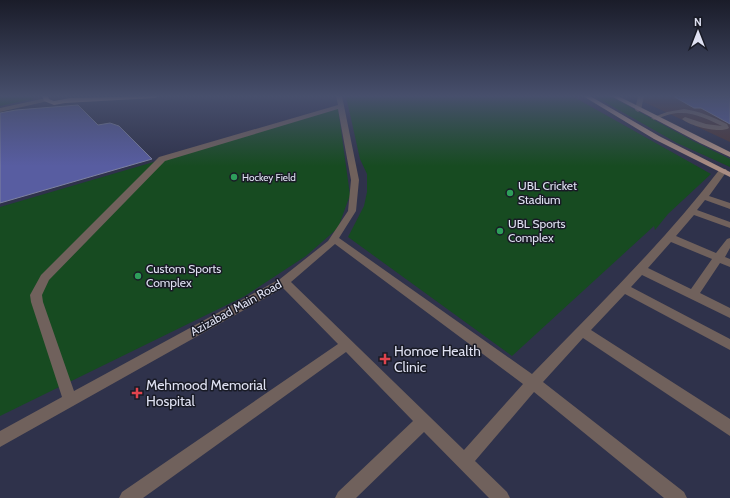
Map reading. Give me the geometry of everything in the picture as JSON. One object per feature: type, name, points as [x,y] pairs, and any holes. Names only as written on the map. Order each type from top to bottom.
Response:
[{"type":"main road","points":[[624,119],[728,172]]},
{"type":"main road","points":[[657,119],[716,148]]},
{"type":"street","points":[[70,400],[37,302],[36,295],[45,278],[162,159],[296,119]]},
{"type":"street","name":"Azizabad Main Road","points":[[0,439],[284,282],[331,243],[352,211],[355,180],[344,119]]},
{"type":"street","points":[[686,119],[716,129],[726,128],[725,125],[712,119]]},
{"type":"street","points":[[716,148],[730,153]]},
{"type":"street","points":[[464,462],[533,383],[623,288],[728,172]]},
{"type":"street","points":[[704,197],[730,206]]},
{"type":"street","points":[[692,211],[730,226]]},
{"type":"street","points":[[669,237],[730,263]]},
{"type":"street","points":[[334,239],[533,383],[678,498]]},
{"type":"street","points":[[693,295],[730,241]]},
{"type":"street","points":[[640,269],[730,313]]},
{"type":"street","points":[[284,282],[501,498]]},
{"type":"street","points":[[623,288],[730,345]]},
{"type":"street","points":[[582,331],[730,428]]},
{"type":"street","points":[[128,498],[346,345]]},
{"type":"street","points":[[344,498],[423,422]]},
{"type":"shaded area","points":[[681,119],[730,119],[730,142]]},
{"type":"green space","name":"Custom Sports Complex","points":[[300,119],[340,119],[350,195],[338,228],[306,256],[245,296],[0,416],[0,207]]},
{"type":"green space","name":"UBL Sports Complex","points":[[351,119],[613,119],[711,174],[668,214],[655,230],[654,226],[512,356],[348,237],[364,206],[367,192],[367,174],[360,159]]},
{"type":"green space","points":[[635,119],[653,119],[730,159],[730,167],[677,143]]},
{"type":"building","points":[[0,119],[92,119],[98,125],[110,123],[119,126],[152,159],[0,203]]},
{"type":"building","points":[[721,119],[730,119],[730,124]]},
{"type":"place","name":"Hockey Field","points":[[234,177]]},
{"type":"place","name":"UBL Cricket Stadium","points":[[510,193]]},
{"type":"place","name":"UBL Sports Complex","points":[[500,231]]},
{"type":"place","name":"Custom Sports Complex","points":[[138,276]]},
{"type":"place","name":"Homoe Health Clinic","points":[[385,359]]},
{"type":"place","name":"Mehmood Memorial Hospital","points":[[137,393]]}]
